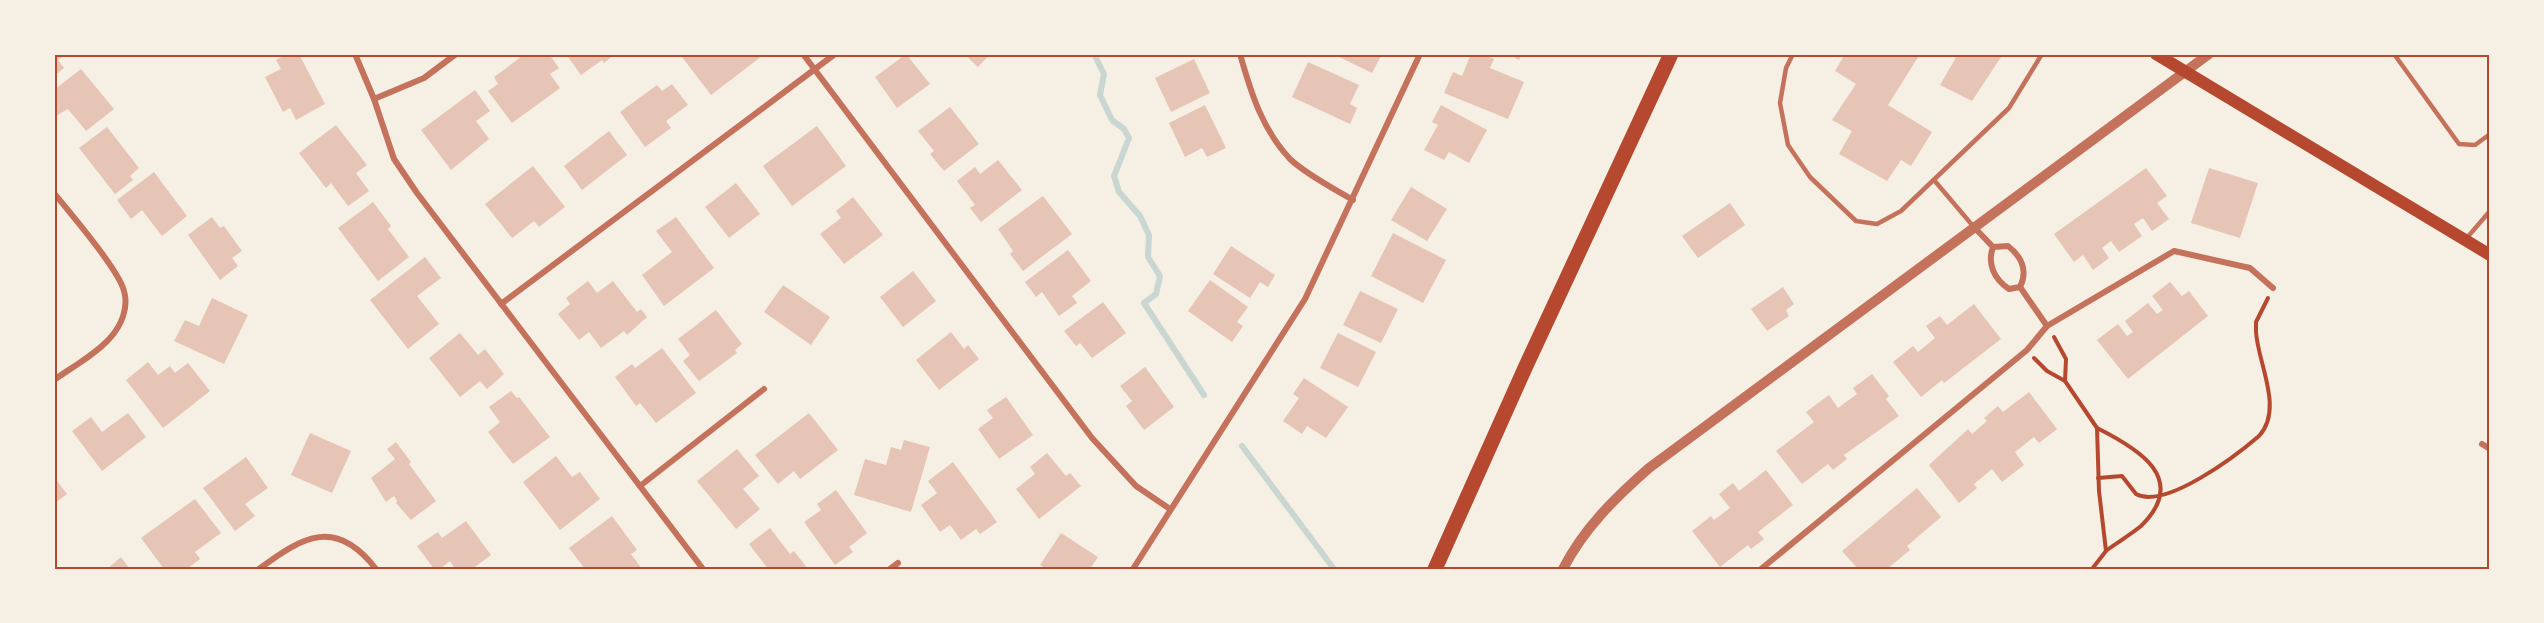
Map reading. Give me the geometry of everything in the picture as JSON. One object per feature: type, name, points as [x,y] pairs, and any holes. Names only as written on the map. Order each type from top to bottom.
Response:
[{"type":"main road","points":[[1435,569],[1525,368],[1671,54]]},
{"type":"main road","points":[[2156,54],[2490,255]]},
{"type":"street","points":[[355,54],[374,99],[394,159],[417,193],[704,569]]},
{"type":"street","points":[[374,99],[424,78],[456,54]]},
{"type":"street","points":[[803,54],[1092,438],[1136,486],[1170,509]]},
{"type":"street","points":[[501,304],[836,54]]},
{"type":"street","points":[[1240,54],[1254,104],[1270,133],[1292,160],[1353,200]]},
{"type":"street","points":[[1133,569],[1305,299],[1420,54]]},
{"type":"street","points":[[1563,569],[1578,544],[1607,506],[1649,468],[1973,226],[2209,54]]},
{"type":"street","points":[[54,193],[116,276],[124,291],[125,309],[121,324],[109,339],[54,380]]},
{"type":"street","points":[[1973,226],[1993,247]]},
{"type":"street","points":[[2008,246],[2016,252],[2023,264],[2026,277],[2020,287],[2009,289],[2001,284],[1992,271],[1989,257],[1993,247],[2008,246]]},
{"type":"street","points":[[1761,569],[2027,350],[2047,326],[2174,250],[2250,268],[2273,288]]},
{"type":"street","points":[[2020,287],[2047,326]]},
{"type":"street","points":[[640,486],[764,389]]},
{"type":"street","points":[[2482,444],[2490,449]]},
{"type":"street","points":[[259,569],[300,540],[320,535],[336,537],[351,543],[376,569]]},
{"type":"street","points":[[890,569],[898,563]]},
{"type":"lane","points":[[1793,54],[1786,68],[1780,103],[1788,145],[1810,177],[1856,221],[1877,224],[1901,211],[2009,108],[2042,54]]},
{"type":"lane","points":[[2394,54],[2459,144],[2475,145],[2490,134]]},
{"type":"lane","points":[[1934,180],[1973,226]]},
{"type":"lane","points":[[2465,240],[2490,211]]},
{"type":"path","points":[[2098,478],[2122,476],[2132,491],[2140,497],[2160,494],[2203,477],[2246,447],[2266,429],[2270,400],[2258,349],[2256,322],[2273,288]]},
{"type":"path","points":[[2047,326],[2064,354],[2065,381]]},
{"type":"path","points":[[2027,350],[2047,371],[2065,381],[2097,429],[2147,459],[2158,474],[2160,494],[2151,514],[2141,525],[2106,551],[2092,569]]},
{"type":"path","points":[[2097,429],[2098,478],[2106,551]]},
{"type":"building","points":[[54,54],[66,54],[58,60],[64,68],[54,76]]},
{"type":"building","points":[[287,54],[299,54],[325,104],[296,120],[290,108],[283,112],[265,77],[281,69],[276,60]]},
{"type":"building","points":[[525,54],[549,54],[559,68],[550,74],[560,88],[512,123],[488,91],[498,84],[494,77]]},
{"type":"building","points":[[566,54],[615,54],[604,63],[602,60],[581,75]]},
{"type":"building","points":[[686,54],[761,54],[762,56],[711,95],[682,57]]},
{"type":"building","points":[[906,54],[930,84],[897,108],[875,77]]},
{"type":"building","points":[[964,54],[990,54],[978,67]]},
{"type":"building","points":[[1333,54],[1382,54],[1372,73]]},
{"type":"building","points":[[1471,54],[1481,54],[1494,59],[1490,68],[1524,82],[1508,119],[1444,93],[1453,72],[1462,76]]},
{"type":"building","points":[[1508,54],[1522,54],[1519,60]]},
{"type":"building","points":[[1845,54],[1920,54],[1888,105],[1932,132],[1911,166],[1901,160],[1887,181],[1839,154],[1852,131],[1832,120],[1856,84],[1835,71]]},
{"type":"building","points":[[1958,54],[2003,54],[1972,101],[1940,85]]},
{"type":"building","points":[[1194,59],[1210,93],[1171,112],[1155,78]]},
{"type":"building","points":[[1308,62],[1359,85],[1350,104],[1357,108],[1350,124],[1292,97]]},
{"type":"building","points":[[81,69],[114,109],[86,131],[68,109],[54,117],[54,90]]},
{"type":"building","points":[[672,84],[688,105],[666,121],[671,128],[645,147],[620,112],[657,85],[662,91]]},
{"type":"building","points":[[475,90],[490,111],[476,121],[489,139],[451,170],[421,130]]},
{"type":"building","points":[[1205,105],[1226,148],[1207,157],[1202,148],[1185,157],[1169,123]]},
{"type":"building","points":[[1441,105],[1487,130],[1469,163],[1449,152],[1444,160],[1424,150],[1438,125],[1432,122]]},
{"type":"building","points":[[950,107],[979,144],[944,171],[930,154],[934,151],[918,131]]},
{"type":"building","points":[[336,125],[367,165],[356,173],[369,191],[348,206],[331,183],[326,188],[299,153]]},
{"type":"building","points":[[817,126],[846,166],[792,206],[763,166]]},
{"type":"building","points":[[107,127],[139,168],[130,176],[133,180],[115,194],[79,148]]},
{"type":"building","points":[[609,131],[627,155],[582,190],[564,166]]},
{"type":"building","points":[[998,160],[1022,190],[981,222],[970,208],[975,205],[957,181],[975,167],[980,174]]},
{"type":"building","points":[[533,166],[565,207],[539,227],[534,221],[512,238],[485,204]]},
{"type":"building","points":[[2146,168],[2167,196],[2157,203],[2169,219],[2152,231],[2143,218],[2134,224],[2142,236],[2119,252],[2111,241],[2102,248],[2109,258],[2093,270],[2083,255],[2074,262],[2054,234]]},
{"type":"building","points":[[2209,168],[2258,183],[2240,238],[2191,223]]},
{"type":"building","points":[[154,172],[187,216],[162,236],[142,210],[131,219],[117,200]]},
{"type":"building","points":[[736,183],[760,214],[729,238],[705,207]]},
{"type":"building","points":[[1411,187],[1447,209],[1427,241],[1391,220]]},
{"type":"building","points":[[1043,196],[1072,234],[1023,271],[1010,254],[1013,251],[998,229]]},
{"type":"building","points":[[853,197],[883,235],[844,264],[820,234],[841,218],[836,211]]},
{"type":"building","points":[[373,202],[391,226],[388,229],[409,257],[378,281],[338,228]]},
{"type":"building","points":[[1730,203],[1745,225],[1698,258],[1682,236]]},
{"type":"building","points":[[212,217],[220,228],[224,226],[242,251],[232,258],[238,266],[220,280],[188,235]]},
{"type":"building","points":[[676,217],[714,268],[664,306],[642,275],[672,252],[656,231]]},
{"type":"building","points":[[1393,233],[1446,260],[1423,303],[1371,276]]},
{"type":"building","points":[[1231,246],[1275,275],[1268,287],[1260,282],[1250,298],[1213,274]]},
{"type":"building","points":[[1068,250],[1091,281],[1072,296],[1077,303],[1059,316],[1042,292],[1036,297],[1025,282]]},
{"type":"building","points":[[425,257],[441,278],[417,296],[439,324],[408,349],[370,300]]},
{"type":"building","points":[[913,271],[936,301],[903,327],[880,297]]},
{"type":"building","points":[[1210,280],[1248,307],[1237,322],[1243,326],[1232,342],[1188,311]]},
{"type":"building","points":[[588,281],[597,293],[613,281],[637,312],[641,309],[647,317],[627,335],[624,331],[601,348],[589,332],[579,340],[558,314],[570,304],[566,298]]},
{"type":"building","points":[[2170,282],[2182,296],[2189,291],[2208,316],[2128,379],[2097,340],[2118,324],[2127,336],[2133,332],[2125,321],[2148,303],[2157,314],[2163,310],[2152,296]]},
{"type":"building","points":[[783,285],[830,317],[811,345],[764,312]]},
{"type":"building","points":[[1783,287],[1794,304],[1786,310],[1789,316],[1767,331],[1751,309]]},
{"type":"building","points":[[1360,291],[1398,309],[1381,343],[1343,325]]},
{"type":"building","points":[[212,298],[248,315],[224,364],[174,341],[185,320],[199,326]]},
{"type":"building","points":[[1103,302],[1126,333],[1092,358],[1080,343],[1076,346],[1064,331]]},
{"type":"building","points":[[1974,304],[2001,339],[1944,383],[1942,380],[1921,397],[1893,362],[1913,346],[1918,352],[1935,338],[1926,326],[1940,316],[1947,325]]},
{"type":"building","points":[[716,310],[742,344],[735,350],[737,353],[699,381],[683,361],[690,355],[678,339]]},
{"type":"building","points":[[951,332],[964,349],[968,345],[979,359],[939,390],[916,360]]},
{"type":"building","points":[[460,333],[478,355],[485,349],[504,374],[487,389],[480,381],[460,397],[429,358]]},
{"type":"building","points":[[1338,333],[1376,352],[1358,387],[1320,368]]},
{"type":"building","points":[[662,348],[696,393],[656,423],[640,403],[636,406],[615,377],[632,364],[635,368]]},
{"type":"building","points":[[148,362],[158,375],[170,366],[175,373],[188,363],[210,391],[163,428],[126,380]]},
{"type":"building","points":[[1145,367],[1174,407],[1144,430],[1126,406],[1132,401],[1120,386]]},
{"type":"building","points":[[1872,374],[1889,396],[1886,399],[1899,416],[1844,455],[1847,459],[1833,470],[1828,464],[1802,484],[1776,451],[1814,422],[1806,412],[1829,395],[1838,408],[1857,394],[1853,388]]},
{"type":"building","points":[[1304,378],[1348,407],[1326,438],[1307,426],[1302,434],[1283,421],[1299,398],[1293,394]]},
{"type":"building","points":[[511,391],[517,398],[519,397],[550,437],[513,464],[488,432],[500,422],[489,407]]},
{"type":"building","points":[[2029,392],[2057,429],[2039,443],[2034,437],[2015,452],[2024,465],[2002,482],[1992,469],[1974,484],[1977,488],[1959,503],[1929,465],[1968,429],[1972,434],[1987,421],[1984,418],[1998,406],[2003,412]]},
{"type":"building","points":[[1006,397],[1033,435],[999,459],[978,429],[993,418],[987,410]]},
{"type":"building","points":[[128,413],[146,437],[102,471],[72,431],[91,417],[102,432]]},
{"type":"building","points":[[809,413],[838,450],[800,479],[794,471],[778,484],[755,455]]},
{"type":"building","points":[[310,433],[351,451],[332,493],[291,475]]},
{"type":"building","points":[[904,440],[930,447],[911,512],[854,495],[865,459],[886,465],[891,447],[901,450]]},
{"type":"building","points":[[396,442],[436,501],[411,520],[396,503],[394,496],[386,502],[371,478],[395,459],[387,449]]},
{"type":"building","points":[[737,449],[759,476],[743,489],[760,509],[736,529],[697,481]]},
{"type":"building","points":[[1047,453],[1066,476],[1070,473],[1081,486],[1039,519],[1016,489],[1035,474],[1030,467]]},
{"type":"building","points":[[556,456],[572,477],[580,472],[600,499],[560,530],[523,482]]},
{"type":"building","points":[[246,457],[268,488],[245,504],[255,516],[235,531],[203,488]]},
{"type":"building","points":[[953,462],[997,522],[980,534],[976,529],[961,540],[950,525],[940,532],[921,505],[937,493],[928,481]]},
{"type":"building","points":[[1766,470],[1793,505],[1758,532],[1764,539],[1751,549],[1748,545],[1720,567],[1692,531],[1711,516],[1714,520],[1730,508],[1719,494],[1733,483],[1739,491]]},
{"type":"building","points":[[54,477],[67,494],[54,504]]},
{"type":"building","points":[[1917,488],[1941,517],[1907,546],[1910,550],[1887,569],[1858,569],[1842,551]]},
{"type":"building","points":[[836,490],[867,533],[849,547],[853,552],[835,565],[804,522],[821,510],[817,504]]},
{"type":"building","points":[[195,499],[221,533],[195,552],[200,559],[187,569],[164,569],[141,538]]},
{"type":"building","points":[[612,516],[637,550],[631,554],[642,569],[585,569],[569,548]]},
{"type":"building","points":[[466,521],[491,555],[472,569],[455,569],[450,561],[440,569],[434,569],[417,546],[438,532],[442,538]]},
{"type":"building","points":[[770,528],[790,554],[794,551],[808,569],[768,569],[749,544]]},
{"type":"building","points":[[1061,533],[1098,557],[1090,569],[1046,569],[1040,565]]},
{"type":"building","points":[[121,557],[130,569],[107,569]]},
{"type":"waterway","points":[[1094,54],[1104,74],[1100,95],[1112,120],[1124,129],[1129,138],[1114,176],[1119,192],[1140,216],[1149,235],[1148,257],[1160,276],[1156,294],[1144,303],[1204,395]]},
{"type":"waterway","points":[[1242,446],[1334,569]]}]
